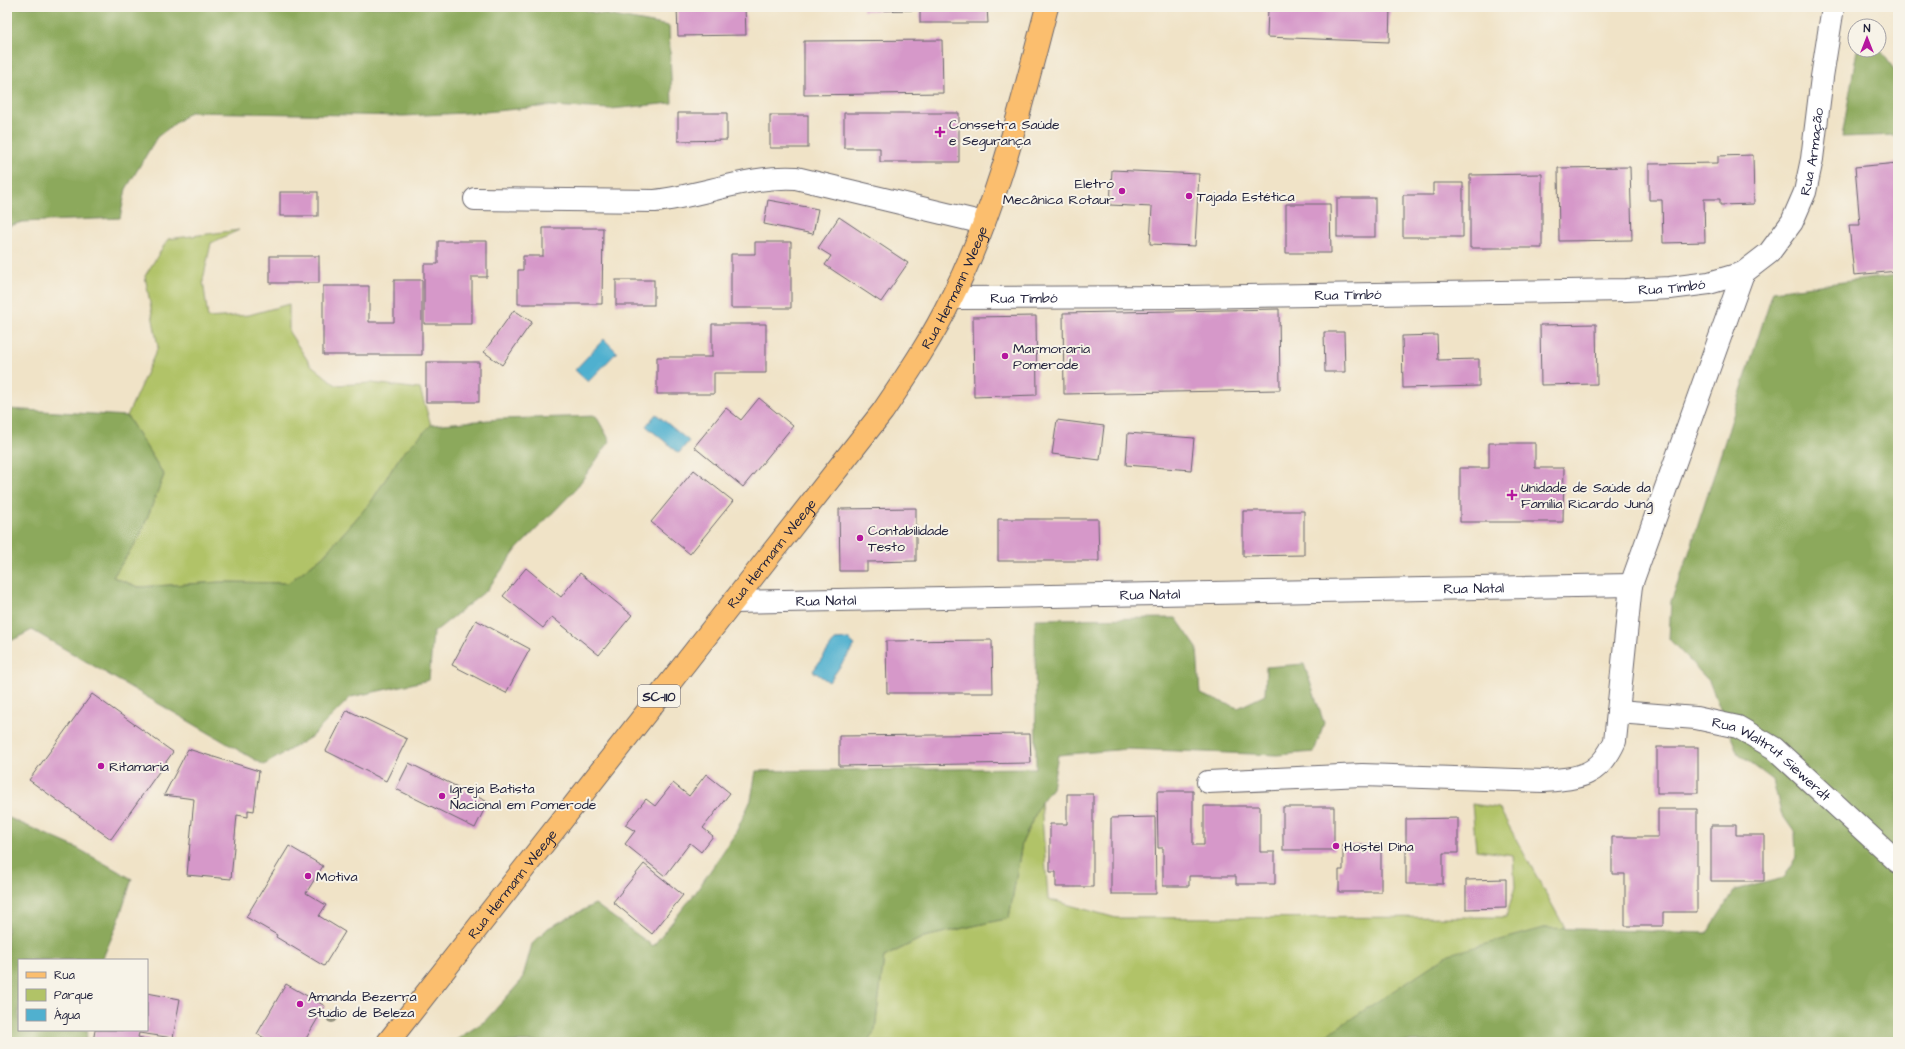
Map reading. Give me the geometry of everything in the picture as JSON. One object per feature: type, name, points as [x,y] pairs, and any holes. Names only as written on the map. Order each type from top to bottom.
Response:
[{"type":"main road","name":"Rua Hermann Weege","points":[[388,1042],[883,411],[918,358],[952,298],[984,223],[1006,157],[1047,7]]},
{"type":"street","name":"Rua Armação","points":[[1743,273],[1769,253],[1792,222],[1805,192],[1812,159],[1822,77],[1833,7]]},
{"type":"street","points":[[475,199],[673,199],[750,180],[777,177],[796,178],[984,223]]},
{"type":"street","points":[[1208,782],[1362,775],[1544,781],[1570,779],[1591,772],[1607,758],[1614,742],[1631,585],[1743,273]]},
{"type":"street","name":"Rua Timbó","points":[[952,298],[1180,298],[1626,290],[1670,288],[1709,283],[1743,273]]},
{"type":"street","name":"Rua Natal","points":[[734,602],[1631,585]]},
{"type":"street","name":"Rua Waltrut Siewerdt","points":[[1618,712],[1696,718],[1738,727],[1774,748],[1898,862]]},
{"type":"green space","points":[[9,7],[587,7],[586,11],[669,26],[672,103],[611,109],[549,106],[485,112],[403,116],[190,112],[157,137],[126,189],[120,218],[22,222],[7,227],[7,9]]},
{"type":"green space","points":[[1856,58],[1886,58],[1898,75],[1898,135],[1842,137]]},
{"type":"green space","points":[[239,230],[211,243],[203,280],[208,318],[249,315],[289,304],[289,332],[310,364],[336,385],[372,383],[420,389],[431,425],[401,455],[371,502],[323,556],[288,583],[221,582],[138,587],[113,577],[140,536],[164,475],[127,416],[158,347],[145,276],[168,239]]},
{"type":"green space","points":[[1898,275],[1898,1042],[1323,1042],[1325,1036],[1449,954],[1544,928],[1707,933],[1735,890],[1784,878],[1796,857],[1795,833],[1781,813],[1773,780],[1738,754],[1709,681],[1669,639],[1671,601],[1688,556],[1773,291]]},
{"type":"green space","points":[[7,409],[127,416],[164,475],[140,536],[113,577],[138,587],[221,582],[288,583],[323,556],[371,502],[401,455],[431,425],[500,419],[596,416],[610,441],[575,490],[517,549],[487,590],[433,633],[429,680],[351,697],[311,737],[264,765],[32,630],[7,643]]},
{"type":"green space","points":[[1176,618],[1197,648],[1200,694],[1238,708],[1265,695],[1266,667],[1304,664],[1324,723],[1314,752],[1277,755],[1128,749],[1058,755],[1052,788],[1041,802],[1022,843],[1009,918],[924,937],[884,957],[875,1030],[868,1042],[453,1042],[485,1021],[522,980],[532,944],[548,928],[595,904],[653,946],[696,892],[735,834],[751,800],[756,771],[1036,768],[1035,619]]},
{"type":"green space","points":[[1041,802],[1048,899],[1116,918],[1506,917],[1515,887],[1513,855],[1476,850],[1472,804],[1499,808],[1566,930],[1544,928],[1325,1035],[1323,1042],[868,1042],[875,1030],[884,957],[924,937],[1009,918],[1022,843]]},
{"type":"green space","points":[[7,817],[77,848],[132,879],[117,925],[102,959],[18,959],[18,1031],[88,1031],[85,1042],[7,1042]]},
{"type":"water","points":[[604,339],[617,352],[588,382],[575,370]]},
{"type":"water","points":[[656,414],[689,441],[679,453],[646,426]]},
{"type":"water","points":[[848,639],[855,645],[829,682],[813,671],[835,640]]},
{"type":"building","points":[[677,7],[745,7],[746,35],[678,36]]},
{"type":"building","points":[[863,7],[987,7],[988,23],[920,23],[920,10],[863,11]]},
{"type":"building","points":[[1268,7],[1390,7],[1389,42],[1267,37]]},
{"type":"building","points":[[942,40],[943,93],[804,95],[804,41]]},
{"type":"building","points":[[678,113],[727,113],[727,140],[678,141]]},
{"type":"building","points":[[844,113],[959,113],[959,162],[880,162],[880,148],[844,148]]},
{"type":"building","points":[[770,115],[808,115],[808,148],[770,148]]},
{"type":"building","points":[[1753,155],[1754,204],[1720,205],[1720,199],[1704,199],[1705,242],[1663,243],[1662,200],[1649,200],[1649,164],[1718,163],[1718,156]]},
{"type":"building","points":[[1898,163],[1898,271],[1854,275],[1849,225],[1860,225],[1855,167]]},
{"type":"building","points":[[1630,167],[1632,240],[1559,241],[1558,168]]},
{"type":"building","points":[[1112,170],[1199,174],[1195,246],[1150,244],[1152,207],[1110,205]]},
{"type":"building","points":[[1542,174],[1542,248],[1470,248],[1470,175]]},
{"type":"building","points":[[1433,183],[1463,183],[1463,237],[1403,237],[1403,195],[1433,195]]},
{"type":"building","points":[[280,192],[318,192],[318,216],[280,216]]},
{"type":"building","points":[[1337,198],[1375,198],[1375,237],[1337,237]]},
{"type":"building","points":[[768,200],[818,209],[813,234],[764,224]]},
{"type":"building","points":[[1286,204],[1330,204],[1331,253],[1286,253]]},
{"type":"building","points":[[839,217],[908,263],[881,302],[825,265],[831,256],[818,248]]},
{"type":"building","points":[[543,228],[603,228],[602,304],[518,304],[518,270],[523,270],[523,256],[543,256]]},
{"type":"building","points":[[438,241],[487,241],[487,277],[472,277],[472,324],[424,324],[424,264],[438,264]]},
{"type":"building","points":[[755,242],[791,242],[791,308],[731,308],[731,254],[755,254]]},
{"type":"building","points":[[270,256],[319,256],[319,283],[270,283]]},
{"type":"building","points":[[394,280],[422,280],[422,355],[323,355],[323,286],[369,286],[369,322],[394,322]]},
{"type":"building","points":[[616,280],[654,280],[654,305],[616,305]]},
{"type":"building","points":[[1279,309],[1280,390],[1064,394],[1063,313]]},
{"type":"building","points":[[514,310],[532,322],[502,365],[484,352]]},
{"type":"building","name":"Marmoraria Pomerode","points":[[1036,316],[1037,395],[974,397],[973,317]]},
{"type":"building","points":[[712,324],[766,324],[766,373],[714,373],[714,394],[657,394],[657,357],[712,357]]},
{"type":"building","points":[[1596,324],[1597,384],[1541,385],[1540,325]]},
{"type":"building","points":[[1324,332],[1344,332],[1345,372],[1325,372]]},
{"type":"building","points":[[1437,335],[1438,360],[1479,359],[1479,386],[1403,388],[1402,336]]},
{"type":"building","points":[[426,362],[479,362],[479,402],[426,402]]},
{"type":"building","points":[[759,398],[793,426],[743,487],[694,447],[726,408],[741,420]]},
{"type":"building","points":[[1057,420],[1104,426],[1100,460],[1052,454]]},
{"type":"building","points":[[1128,433],[1194,438],[1191,470],[1126,465]]},
{"type":"building","name":"Unidade de Saúde da Família Ricardo Jung","points":[[1489,443],[1535,443],[1535,468],[1564,468],[1563,522],[1460,522],[1460,468],[1489,468]]},
{"type":"building","points":[[694,470],[733,501],[690,554],[651,522]]},
{"type":"building","points":[[916,508],[916,561],[867,562],[867,571],[840,571],[839,509]]},
{"type":"building","points":[[1243,511],[1304,511],[1304,555],[1243,556]]},
{"type":"building","points":[[998,519],[1098,519],[1099,561],[998,561]]},
{"type":"building","points":[[526,568],[561,597],[580,573],[632,615],[599,655],[552,617],[543,628],[503,596]]},
{"type":"building","points":[[476,620],[530,649],[506,693],[452,665]]},
{"type":"building","points":[[992,640],[993,693],[887,693],[886,641]]},
{"type":"building","name":"Ritamaria","points":[[92,694],[173,752],[111,839],[29,780]]},
{"type":"building","points":[[347,710],[407,739],[386,781],[326,751]]},
{"type":"building","points":[[1030,734],[1031,763],[839,766],[839,736]]},
{"type":"building","points":[[1657,747],[1698,747],[1698,793],[1657,793]]},
{"type":"building","points":[[188,749],[259,771],[254,811],[248,810],[248,817],[237,815],[231,879],[187,875],[194,799],[164,795]]},
{"type":"building","name":"Igreja Batista Nacional em Pomerode","points":[[409,763],[488,802],[475,828],[396,789]]},
{"type":"building","points":[[706,774],[730,793],[703,828],[713,836],[701,852],[690,843],[665,876],[625,844],[635,831],[625,825],[646,799],[655,806],[673,783],[689,796]]},
{"type":"building","points":[[1157,791],[1193,791],[1193,845],[1204,845],[1204,806],[1260,806],[1260,852],[1275,852],[1275,884],[1236,884],[1236,876],[1189,876],[1189,886],[1163,886],[1163,848],[1158,848]]},
{"type":"building","points":[[1067,794],[1093,794],[1093,887],[1056,887],[1056,872],[1050,872],[1050,824],[1067,824]]},
{"type":"building","points":[[1283,807],[1334,807],[1334,850],[1283,850]]},
{"type":"building","points":[[1658,809],[1697,809],[1697,912],[1663,912],[1663,926],[1625,926],[1625,874],[1612,874],[1612,837],[1658,837]]},
{"type":"building","points":[[1155,817],[1156,894],[1111,894],[1111,818]]},
{"type":"building","points":[[1458,818],[1458,853],[1443,853],[1443,884],[1406,884],[1406,819]]},
{"type":"building","points":[[1711,825],[1736,825],[1736,835],[1764,835],[1764,881],[1711,881]]},
{"type":"building","points":[[1343,845],[1381,845],[1381,892],[1339,892],[1339,870],[1343,870]]},
{"type":"building","points":[[289,846],[323,866],[306,893],[326,905],[319,916],[345,932],[324,966],[276,937],[277,935],[246,917]]},
{"type":"building","points":[[644,864],[683,895],[652,934],[613,902]]},
{"type":"building","points":[[1506,879],[1506,908],[1466,909],[1466,880]]},
{"type":"building","points":[[286,984],[325,1006],[304,1042],[272,1042],[257,1034]]},
{"type":"building","points":[[148,993],[180,999],[173,1038],[139,1033],[138,1037],[161,1042],[93,1042],[95,1031],[148,1031]]},
{"type":"place","name":"Conssetra Saúde e Segurança","points":[[940,132]]},
{"type":"place","name":"Eletro Mecânica Rotaur","points":[[1122,191]]},
{"type":"place","name":"Tajada Estética","points":[[1189,196]]},
{"type":"place","name":"Marmoraria Pomerode","points":[[1005,356]]},
{"type":"place","name":"Unidade de Saúde da Família Ricardo Jung","points":[[1512,495]]},
{"type":"place","name":"Contabilidade Testo","points":[[860,538]]},
{"type":"place","name":"Ritamaria","points":[[101,766]]},
{"type":"place","name":"Igreja Batista Nacional em Pomerode","points":[[442,796]]},
{"type":"place","name":"Hostel Dina","points":[[1336,846]]},
{"type":"place","name":"Motiva","points":[[308,876]]},
{"type":"place","name":"Amanda Bezerra Studio de Beleza","points":[[300,1004]]}]
